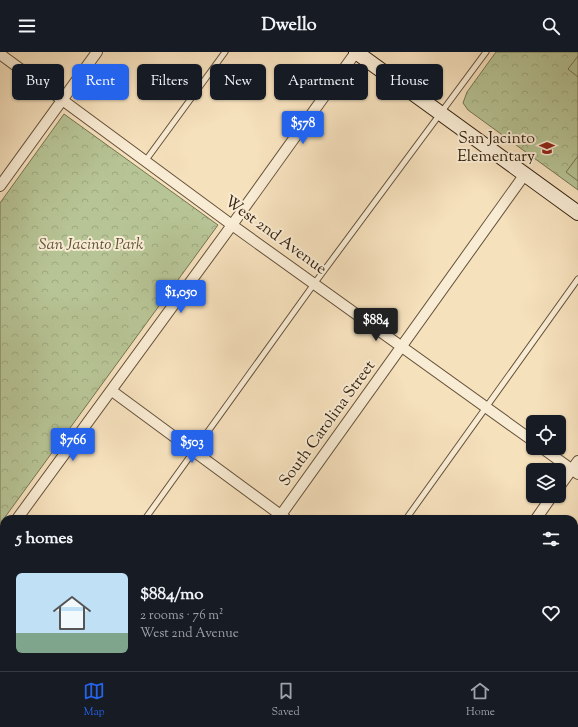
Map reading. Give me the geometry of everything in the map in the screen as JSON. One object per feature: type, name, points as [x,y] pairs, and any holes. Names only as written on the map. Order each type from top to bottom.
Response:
[{"type":"main road","points":[[356,52],[578,213]]},
{"type":"street","points":[[64,99],[97,52]]},
{"type":"street","points":[[21,515],[356,52]]},
{"type":"street","name":"West 2nd Avenue","points":[[0,54],[14,64]]},
{"type":"street","points":[[0,186],[63,100]]},
{"type":"street","name":"West 2nd Avenue","points":[[63,100],[232,225],[526,436]]},
{"type":"street","name":"South Carolina Street","points":[[284,515],[525,174]]},
{"type":"street","points":[[112,391],[278,515]]},
{"type":"street","points":[[552,455],[575,472]]},
{"type":"street","points":[[566,480],[575,472],[578,461]]},
{"type":"street","points":[[539,515],[547,503]]},
{"type":"lane","points":[[146,160],[225,52]]},
{"type":"lane","points":[[148,515],[314,284],[486,52]]},
{"type":"lane","points":[[409,515],[578,279]]},
{"type":"green space","name":"San Jacinto Elementary","points":[[496,52],[578,52],[578,190],[468,110],[463,103],[467,92]]},
{"type":"green space","points":[[578,56],[578,77],[568,69]]},
{"type":"green space","name":"San Jacinto Park","points":[[64,114],[218,225],[7,515],[0,515],[0,203]]},
{"type":"green space","points":[[578,156],[578,181],[566,172]]},
{"type":"place","name":"San Jacinto Elementary","points":[[547,148]]}]
